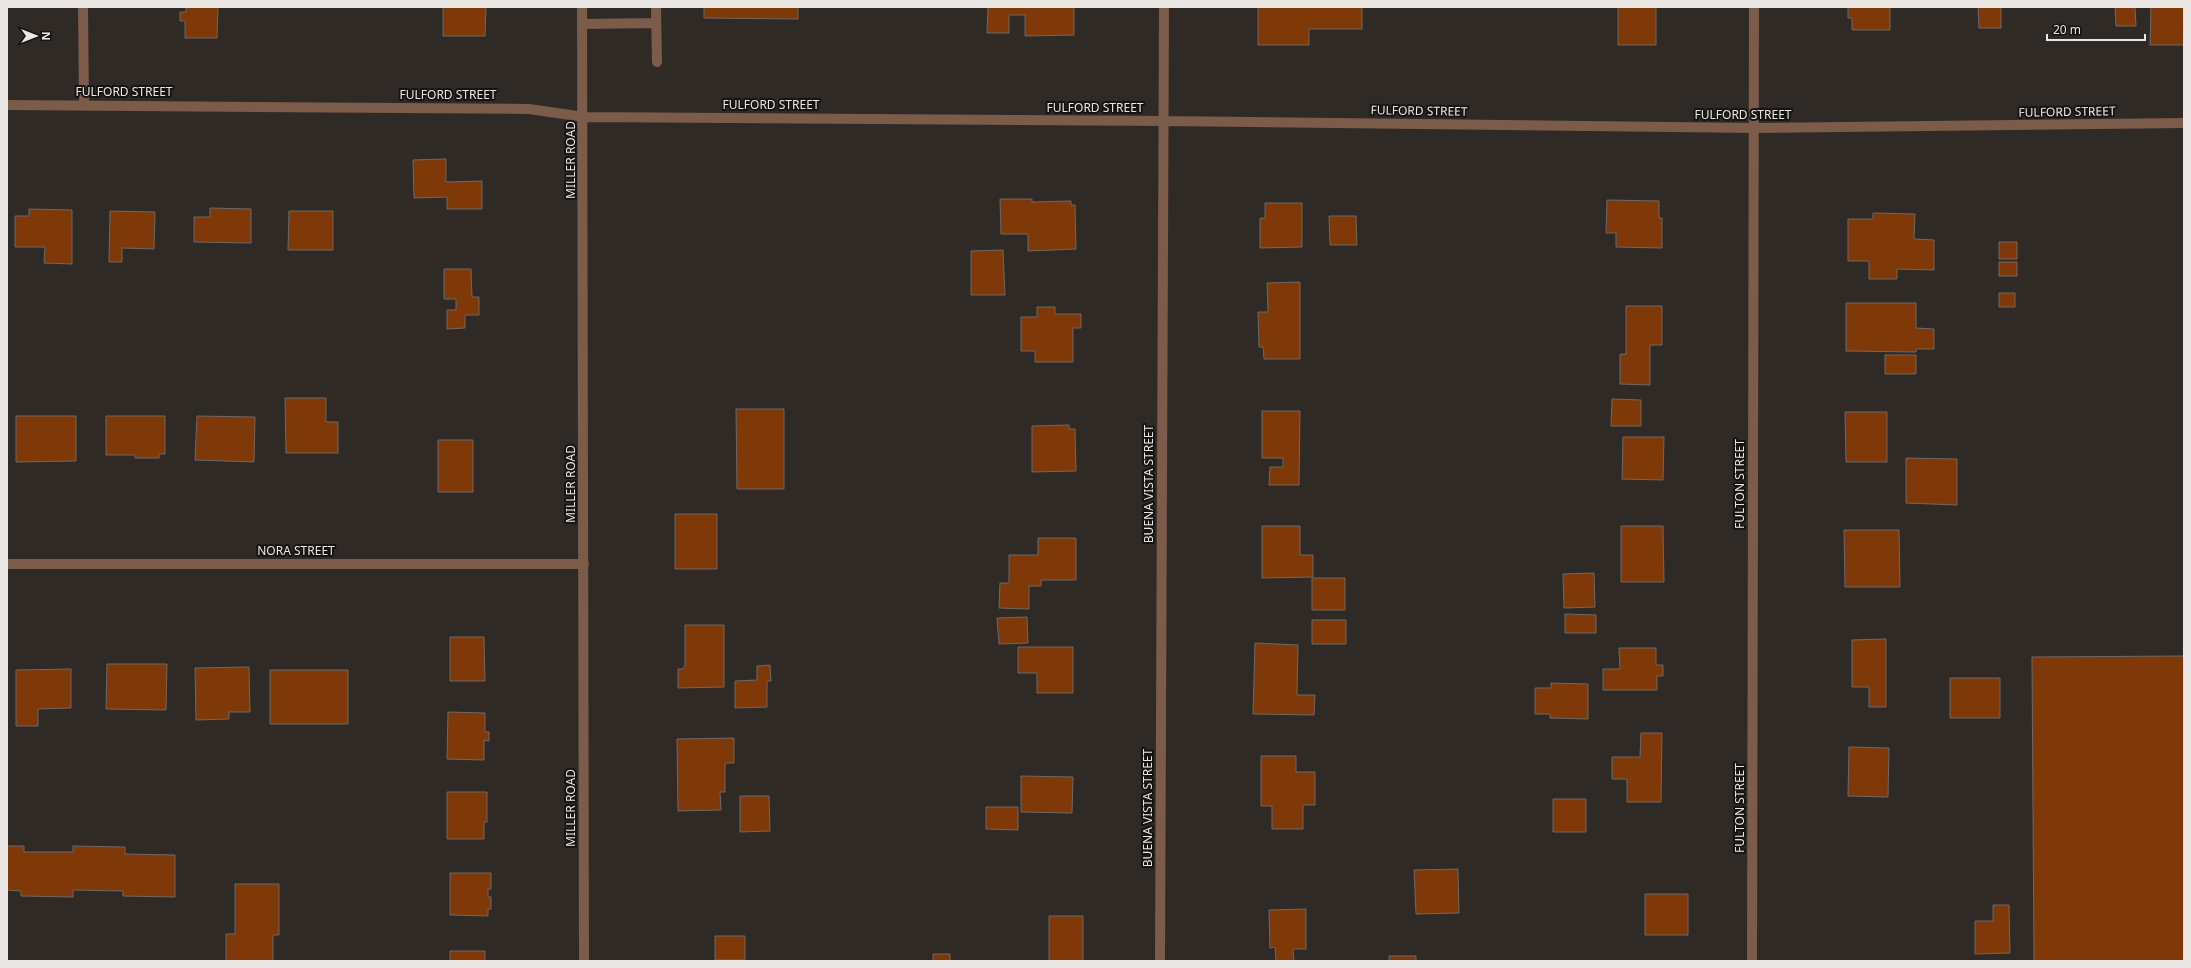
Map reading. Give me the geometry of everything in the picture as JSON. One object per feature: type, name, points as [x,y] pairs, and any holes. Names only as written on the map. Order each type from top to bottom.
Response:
[{"type":"street","points":[[83,7],[84,105]]},
{"type":"street","name":"MILLER ROAD","points":[[582,7],[584,117],[584,961]]},
{"type":"street","points":[[656,7],[657,62]]},
{"type":"street","name":"BUENA VISTA STREET","points":[[1160,961],[1164,7]]},
{"type":"street","name":"FULTON STREET","points":[[1752,961],[1754,7]]},
{"type":"street","points":[[583,24],[656,23]]},
{"type":"street","name":"FULFORD STREET","points":[[7,105],[529,109],[584,117],[1164,121],[1754,128],[2184,123]]},
{"type":"street","name":"NORA STREET","points":[[7,564],[584,564]]},
{"type":"building","points":[[186,7],[218,7],[217,38],[185,38],[185,21],[180,21],[180,12],[186,12]]},
{"type":"building","points":[[443,7],[486,7],[485,36],[443,36]]},
{"type":"building","points":[[704,7],[798,7],[798,19],[704,18]]},
{"type":"building","points":[[988,7],[1074,7],[1074,35],[1025,36],[1025,15],[1009,15],[1009,33],[987,33]]},
{"type":"building","points":[[1258,7],[1362,7],[1362,29],[1309,29],[1309,45],[1258,45]]},
{"type":"building","points":[[1618,7],[1656,7],[1656,45],[1618,45]]},
{"type":"building","points":[[1848,7],[1890,7],[1890,30],[1852,30],[1852,18],[1848,18]]},
{"type":"building","points":[[1978,7],[2001,7],[2001,28],[1979,28]]},
{"type":"building","points":[[2115,7],[2135,7],[2136,26],[2116,26]]},
{"type":"building","points":[[2151,7],[2184,7],[2184,45],[2150,45]]},
{"type":"building","points":[[446,159],[446,182],[482,181],[482,209],[447,209],[447,197],[414,198],[413,160]]},
{"type":"building","points":[[1000,199],[1032,199],[1032,202],[1071,201],[1071,205],[1075,205],[1076,249],[1028,251],[1028,234],[1001,234]]},
{"type":"building","points":[[1607,200],[1659,201],[1659,218],[1662,218],[1662,248],[1616,247],[1616,233],[1606,233]]},
{"type":"building","points":[[1265,203],[1302,203],[1302,247],[1260,248],[1260,218],[1265,218]]},
{"type":"building","points":[[210,208],[251,209],[251,243],[194,242],[194,217],[210,217]]},
{"type":"building","points":[[29,209],[72,210],[72,264],[44,263],[45,247],[15,247],[15,216],[29,216]]},
{"type":"building","points":[[110,211],[155,212],[154,249],[122,248],[122,262],[109,262]]},
{"type":"building","points":[[289,211],[333,211],[333,250],[288,250]]},
{"type":"building","points":[[1873,213],[1915,214],[1914,239],[1934,240],[1934,270],[1897,269],[1897,279],[1869,279],[1869,261],[1848,261],[1848,219],[1873,219]]},
{"type":"building","points":[[1329,216],[1356,216],[1357,245],[1330,245]]},
{"type":"building","points":[[1999,242],[2017,242],[2017,259],[1999,259]]},
{"type":"building","points":[[1003,250],[1005,295],[971,295],[971,251]]},
{"type":"building","points":[[1999,262],[2017,262],[2017,276],[1999,276]]},
{"type":"building","points":[[444,269],[471,269],[472,297],[479,297],[479,315],[465,315],[465,328],[447,329],[447,310],[456,310],[456,299],[444,299]]},
{"type":"building","points":[[1300,282],[1300,359],[1264,359],[1263,347],[1259,347],[1258,312],[1268,312],[1267,283]]},
{"type":"building","points":[[1999,293],[2015,293],[2015,307],[1999,307]]},
{"type":"building","points":[[1846,303],[1916,303],[1916,328],[1934,329],[1934,349],[1916,349],[1916,352],[1846,351]]},
{"type":"building","points":[[1626,306],[1662,306],[1662,345],[1650,345],[1650,385],[1620,384],[1620,354],[1626,354]]},
{"type":"building","points":[[1037,307],[1055,307],[1055,314],[1081,314],[1081,328],[1073,328],[1073,362],[1035,362],[1035,351],[1021,351],[1021,317],[1037,317]]},
{"type":"building","points":[[1885,355],[1916,355],[1916,374],[1885,374]]},
{"type":"building","points":[[285,398],[326,398],[326,422],[338,422],[338,453],[286,453]]},
{"type":"building","points":[[1612,399],[1641,400],[1641,426],[1611,426]]},
{"type":"building","points":[[736,409],[784,409],[784,489],[737,489]]},
{"type":"building","points":[[1262,411],[1300,411],[1299,485],[1269,485],[1270,467],[1283,467],[1283,458],[1262,458]]},
{"type":"building","points":[[1845,412],[1887,412],[1887,462],[1846,462]]},
{"type":"building","points":[[16,416],[76,416],[76,461],[16,462]]},
{"type":"building","points":[[106,416],[165,416],[165,454],[159,454],[159,458],[135,458],[135,455],[106,455]]},
{"type":"building","points":[[197,416],[255,417],[254,462],[195,460]]},
{"type":"building","points":[[1069,425],[1069,429],[1075,429],[1076,471],[1032,472],[1032,426]]},
{"type":"building","points":[[1623,437],[1664,437],[1663,480],[1622,479]]},
{"type":"building","points":[[438,440],[473,440],[473,492],[438,492]]},
{"type":"building","points":[[1906,458],[1957,459],[1957,505],[1906,503]]},
{"type":"building","points":[[675,514],[717,514],[717,569],[675,569]]},
{"type":"building","points":[[1262,526],[1300,526],[1300,555],[1313,555],[1313,577],[1262,578]]},
{"type":"building","points":[[1621,526],[1663,526],[1664,582],[1621,582]]},
{"type":"building","points":[[1844,530],[1899,530],[1900,587],[1845,587]]},
{"type":"building","points":[[1038,538],[1076,538],[1076,580],[1041,580],[1041,586],[1029,586],[1029,609],[999,608],[1000,583],[1009,583],[1009,555],[1038,555]]},
{"type":"building","points":[[1594,573],[1595,607],[1564,608],[1563,574]]},
{"type":"building","points":[[1312,578],[1345,578],[1345,610],[1312,610]]},
{"type":"building","points":[[1565,614],[1596,615],[1596,633],[1565,633]]},
{"type":"building","points":[[1027,617],[1028,643],[999,644],[997,618]]},
{"type":"building","points":[[1312,620],[1346,620],[1346,644],[1312,644]]},
{"type":"building","points":[[685,625],[724,625],[724,687],[678,688],[678,669],[683,669],[685,665]]},
{"type":"building","points":[[450,637],[484,637],[485,681],[450,681]]},
{"type":"building","points":[[1886,639],[1886,707],[1869,707],[1869,687],[1852,687],[1852,640]]},
{"type":"building","points":[[1255,643],[1298,645],[1297,695],[1315,695],[1314,715],[1253,714]]},
{"type":"building","points":[[1018,647],[1073,647],[1073,693],[1037,693],[1037,673],[1018,673]]},
{"type":"building","points":[[1619,648],[1656,648],[1656,665],[1663,665],[1663,676],[1657,676],[1657,690],[1603,690],[1603,669],[1620,669]]},
{"type":"building","points":[[2184,656],[2184,961],[2034,961],[2032,657]]},
{"type":"building","points":[[107,664],[167,664],[166,710],[106,709]]},
{"type":"building","points":[[770,665],[771,681],[767,681],[767,707],[735,708],[735,681],[757,680],[757,666]]},
{"type":"building","points":[[249,667],[250,712],[229,712],[229,719],[196,720],[195,668]]},
{"type":"building","points":[[71,669],[71,708],[38,709],[38,726],[16,726],[16,670]]},
{"type":"building","points":[[270,670],[348,670],[348,724],[270,724]]},
{"type":"building","points":[[1950,678],[2000,678],[2000,718],[1950,718]]},
{"type":"building","points":[[1551,683],[1588,684],[1588,719],[1550,718],[1550,714],[1535,714],[1535,688],[1551,688]]},
{"type":"building","points":[[448,712],[485,713],[485,732],[489,732],[489,741],[484,740],[484,760],[447,759]]},
{"type":"building","points":[[1641,733],[1662,733],[1661,802],[1627,802],[1627,779],[1612,779],[1612,757],[1640,757]]},
{"type":"building","points":[[734,738],[734,763],[725,763],[725,792],[720,792],[721,810],[678,811],[677,739]]},
{"type":"building","points":[[1849,747],[1889,748],[1888,797],[1848,796]]},
{"type":"building","points":[[1261,756],[1296,756],[1296,772],[1315,772],[1315,805],[1303,805],[1303,829],[1272,829],[1272,806],[1261,806]]},
{"type":"building","points":[[1021,776],[1073,777],[1072,813],[1021,812]]},
{"type":"building","points":[[447,792],[487,792],[487,822],[484,822],[484,839],[447,839]]},
{"type":"building","points":[[740,796],[769,796],[770,831],[740,832]]},
{"type":"building","points":[[1553,799],[1586,799],[1586,832],[1553,832]]},
{"type":"building","points":[[986,807],[1018,807],[1018,830],[986,829]]},
{"type":"building","points":[[7,846],[24,846],[24,852],[73,852],[73,846],[125,847],[125,854],[175,855],[175,897],[123,896],[123,891],[73,890],[73,897],[21,896],[21,891],[7,890]]},
{"type":"building","points":[[1458,869],[1459,913],[1416,914],[1414,870]]},
{"type":"building","points":[[450,873],[491,873],[491,889],[488,889],[488,897],[491,897],[491,909],[488,909],[488,916],[450,915]]},
{"type":"building","points":[[235,884],[279,884],[279,935],[273,935],[273,961],[226,961],[226,934],[235,934]]},
{"type":"building","points":[[1645,894],[1688,894],[1688,935],[1645,935]]},
{"type":"building","points":[[1993,905],[2009,905],[2010,953],[1975,954],[1975,921],[1993,921]]},
{"type":"building","points":[[1306,909],[1306,949],[1293,949],[1294,961],[1276,961],[1275,947],[1270,948],[1269,910]]},
{"type":"building","points":[[1049,916],[1083,916],[1083,961],[1049,961]]},
{"type":"building","points":[[715,936],[745,936],[745,960],[715,960]]},
{"type":"building","points":[[450,951],[485,951],[485,961],[450,961]]},
{"type":"building","points":[[933,954],[950,954],[950,961],[933,961]]},
{"type":"building","points":[[1389,956],[1416,956],[1416,961],[1389,961]]}]
